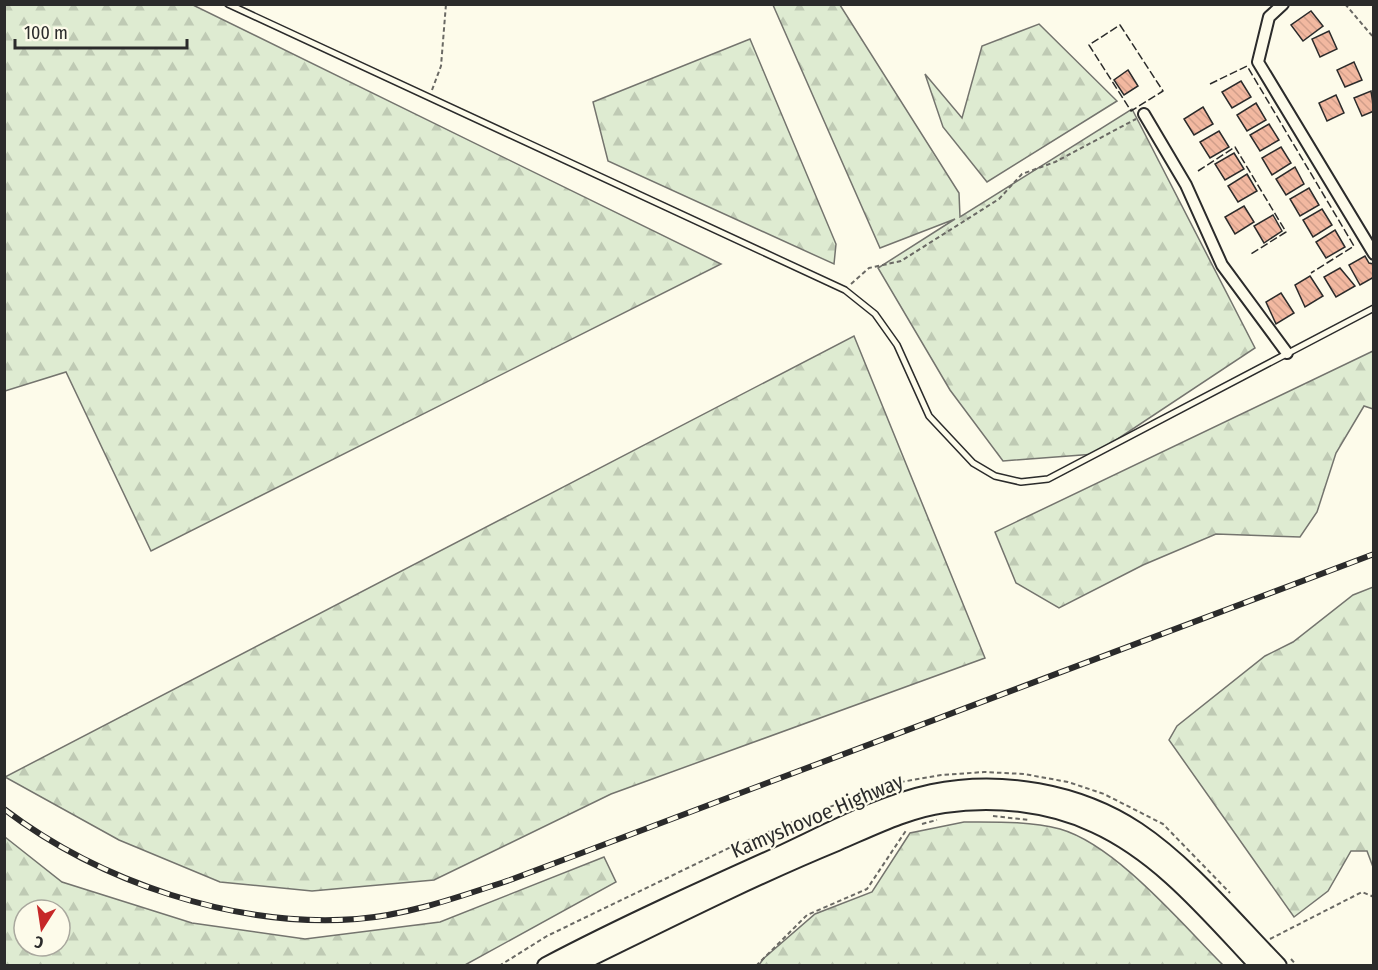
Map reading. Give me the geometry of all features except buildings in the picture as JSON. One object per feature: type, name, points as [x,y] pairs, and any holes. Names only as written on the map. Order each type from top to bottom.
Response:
[{"type":"main road","name":"Kamyshovoe Highway","points":[[546,966],[664,907],[882,810],[931,794],[989,787],[1031,790],[1066,799],[1095,809],[1137,831],[1193,880],[1278,966]]},
{"type":"main road","name":"Kamyshovoe Highway","points":[[573,966],[697,905],[888,821],[942,804],[994,802],[1035,805],[1073,815],[1113,833],[1140,851],[1194,896],[1259,966]]},
{"type":"street","points":[[1283,4],[1269,17],[1258,62],[1374,254]]},
{"type":"street","points":[[1144,114],[1186,185],[1222,265],[1287,353]]},
{"type":"lane","points":[[228,4],[845,290],[875,314],[897,345],[929,416],[973,463],[995,476],[1021,482],[1048,479],[1374,308]]},
{"type":"path","points":[[428,98],[437,83],[441,66],[446,4]]},
{"type":"path","points":[[1345,4],[1374,38]]},
{"type":"path","points":[[845,290],[869,268],[901,261],[999,199],[1022,174],[1055,162],[1144,114]]},
{"type":"path","points":[[992,816],[1037,820]]},
{"type":"path","points":[[919,825],[942,819]]},
{"type":"path","points":[[756,966],[807,915],[867,889],[908,828]]},
{"type":"path","points":[[1270,939],[1362,892],[1374,897]]},
{"type":"green space","points":[[4,5],[193,5],[721,264],[151,551],[66,372],[5,391]]},
{"type":"green space","points":[[773,5],[840,5],[959,193],[960,217],[1132,109],[1255,348],[1095,454],[1003,461],[950,390],[878,268],[955,219],[880,248]]},
{"type":"green space","points":[[1039,24],[1117,101],[987,182],[943,127],[925,74],[962,118],[982,46]]},
{"type":"green space","points":[[750,39],[836,244],[834,264],[608,161],[593,102]]},
{"type":"green space","points":[[854,336],[985,658],[611,794],[434,880],[312,891],[220,882],[119,840],[5,777]]},
{"type":"green space","points":[[1373,351],[1373,409],[1364,406],[1336,453],[1317,512],[1300,537],[1216,534],[1143,565],[1059,608],[1016,583],[995,532]]},
{"type":"green space","points":[[1373,587],[1373,867],[1367,851],[1351,851],[1328,891],[1294,917],[1169,740],[1177,726],[1265,656],[1293,642],[1353,595]]},
{"type":"green space","points":[[964,822],[1012,822],[1036,825],[1060,829],[1081,838],[1125,868],[1168,908],[1223,965],[759,965],[815,914],[872,892],[910,833]]},
{"type":"green space","points":[[5,837],[62,882],[192,923],[305,939],[440,922],[604,857],[616,882],[465,965],[5,965]]},
{"type":"railway","points":[[4,809],[42,835],[82,858],[171,895],[264,916],[311,920],[376,917],[435,904],[510,880],[1374,554]]},
{"type":"fence","points":[[1120,25],[1163,91],[1131,111],[1089,45],[1120,25]]},
{"type":"fence","points":[[1210,84],[1247,66],[1354,246],[1311,273]]},
{"type":"fence","points":[[1198,171],[1235,147],[1286,232],[1251,254]]}]
